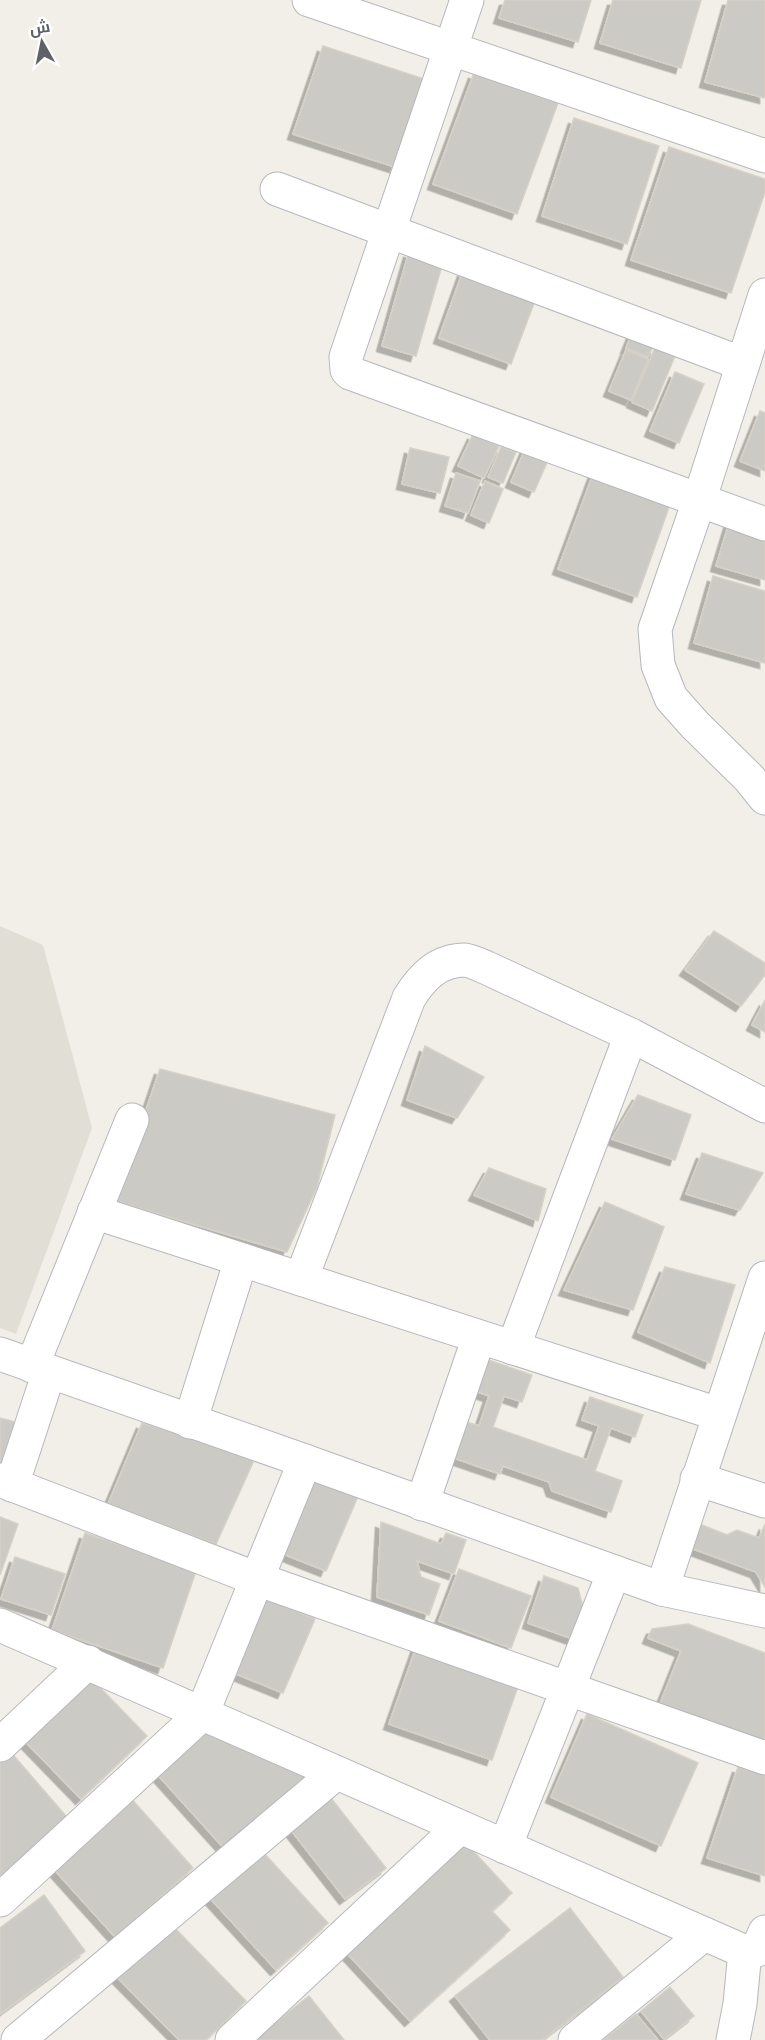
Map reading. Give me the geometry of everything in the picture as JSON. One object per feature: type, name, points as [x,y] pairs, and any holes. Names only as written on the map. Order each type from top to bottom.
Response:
[{"type":"street","points":[[309,0],[765,156]]},
{"type":"street","points":[[467,0],[346,357],[345,366],[350,373],[765,524]]},
{"type":"street","points":[[277,189],[389,231],[754,345]]},
{"type":"street","points":[[765,295],[754,345],[656,629],[658,665],[671,698],[749,778],[765,798]]},
{"type":"street","points":[[301,1279],[409,998],[421,980],[433,969],[447,963],[466,960],[487,968],[631,1035],[765,1106]]},
{"type":"street","points":[[513,1348],[631,1035]]},
{"type":"street","points":[[132,1120],[94,1212],[41,1369],[6,1483],[257,1579],[765,1758]]},
{"type":"street","points":[[94,1212],[718,1414]]},
{"type":"street","points":[[190,1422],[241,1260]]},
{"type":"street","points":[[662,1589],[718,1414],[754,1341],[765,1278]]},
{"type":"street","points":[[422,1504],[479,1337]]},
{"type":"street","points":[[0,1354],[662,1589],[765,1611]]},
{"type":"street","points":[[0,1900],[202,1714],[305,1461]]},
{"type":"street","points":[[697,1479],[765,1501]]},
{"type":"street","points":[[505,1847],[614,1572]]},
{"type":"street","points":[[0,1624],[704,1934],[755,1942],[746,2029]]},
{"type":"street","points":[[0,1745],[88,1662]]},
{"type":"street","points":[[18,2040],[336,1773]]},
{"type":"street","points":[[232,2040],[460,1827]]},
{"type":"street","points":[[575,2040],[704,1934]]},
{"type":"shaded area","points":[[0,926],[43,945],[92,1128],[16,1334],[0,1328]]},
{"type":"building","points":[[505,0],[591,0],[578,42],[499,18]]},
{"type":"building","points":[[613,0],[701,0],[681,68],[600,43]]},
{"type":"building","points":[[728,0],[765,0],[765,98],[705,82]]},
{"type":"building","points":[[323,46],[424,79],[395,167],[293,134]]},
{"type":"building","points":[[474,73],[558,103],[517,214],[433,184]]},
{"type":"building","points":[[574,118],[659,146],[627,244],[542,216]]},
{"type":"building","points":[[669,147],[765,179],[765,192],[731,293],[631,260]]},
{"type":"building","points":[[409,252],[443,262],[416,356],[382,346]]},
{"type":"building","points":[[463,271],[536,298],[511,364],[439,338]]},
{"type":"building","points":[[636,324],[659,334],[648,357],[626,348]]},
{"type":"building","points":[[655,348],[675,356],[652,411],[632,402]]},
{"type":"building","points":[[626,350],[648,359],[631,400],[609,391]]},
{"type":"building","points":[[675,372],[704,384],[679,443],[650,431]]},
{"type":"building","points":[[760,411],[765,413],[765,471],[740,461]]},
{"type":"building","points":[[473,434],[499,446],[484,478],[458,466]]},
{"type":"building","points":[[501,447],[516,452],[503,483],[488,477]]},
{"type":"building","points":[[526,447],[549,458],[534,492],[511,482]]},
{"type":"building","points":[[410,448],[449,457],[440,493],[402,484]]},
{"type":"building","points":[[595,469],[673,496],[637,597],[558,569]]},
{"type":"building","points":[[456,473],[480,481],[468,513],[445,506]]},
{"type":"building","points":[[485,481],[503,489],[489,523],[471,515]]},
{"type":"building","points":[[730,520],[765,530],[765,580],[716,566]]},
{"type":"building","points":[[713,576],[765,591],[765,663],[694,643]]},
{"type":"building","points":[[714,931],[765,963],[765,975],[741,1006],[685,970]]},
{"type":"building","points":[[765,1000],[765,1032],[752,1025]]},
{"type":"building","points":[[425,1046],[484,1077],[457,1118],[407,1100]]},
{"type":"building","points":[[160,1069],[335,1115],[317,1187],[287,1252],[115,1201]]},
{"type":"building","points":[[638,1095],[691,1115],[675,1160],[612,1139]]},
{"type":"building","points":[[702,1153],[763,1173],[740,1210],[686,1194]]},
{"type":"building","points":[[489,1168],[546,1189],[538,1221],[474,1195]]},
{"type":"building","points":[[605,1202],[664,1227],[633,1310],[564,1290]]},
{"type":"building","points":[[665,1267],[735,1285],[710,1363],[638,1332]]},
{"type":"building","points":[[480,1357],[532,1375],[522,1402],[504,1396],[493,1427],[587,1460],[599,1426],[582,1420],[590,1397],[643,1415],[635,1437],[611,1428],[595,1471],[622,1481],[611,1512],[552,1491],[549,1482],[503,1466],[500,1474],[451,1457],[464,1421],[479,1426],[489,1396],[469,1389]]},
{"type":"building","points":[[0,1418],[19,1423],[4,1465],[0,1464]]},
{"type":"building","points":[[142,1423],[256,1456],[216,1544],[108,1504]]},
{"type":"building","points":[[314,1477],[359,1494],[326,1571],[281,1553]]},
{"type":"building","points":[[0,1517],[18,1524],[0,1575]]},
{"type":"building","points":[[381,1522],[441,1544],[446,1533],[466,1540],[454,1574],[417,1561],[421,1577],[440,1584],[429,1615],[377,1597]]},
{"type":"building","points":[[697,1523],[727,1535],[737,1530],[759,1538],[765,1524],[765,1587],[756,1572],[688,1547]]},
{"type":"building","points":[[85,1533],[196,1571],[163,1668],[52,1630]]},
{"type":"building","points":[[15,1557],[65,1574],[51,1615],[1,1599]]},
{"type":"building","points":[[459,1569],[531,1596],[511,1648],[439,1621]]},
{"type":"building","points":[[544,1576],[578,1588],[585,1615],[576,1640],[528,1623]]},
{"type":"building","points":[[261,1596],[315,1619],[283,1693],[229,1671]]},
{"type":"building","points":[[688,1624],[765,1653],[765,1736],[761,1745],[659,1706],[681,1651],[648,1638],[652,1629]]},
{"type":"building","points":[[418,1642],[521,1678],[492,1760],[389,1724]]},
{"type":"building","points":[[86,1673],[147,1736],[81,1799],[20,1736]]},
{"type":"building","points":[[587,1714],[698,1763],[661,1846],[551,1797]]},
{"type":"building","points":[[206,1727],[316,1774],[222,1846],[157,1774]]},
{"type":"building","points":[[9,1750],[71,1822],[0,1882],[0,1758]]},
{"type":"building","points":[[738,1767],[765,1775],[765,1876],[707,1858]]},
{"type":"building","points":[[327,1793],[386,1868],[345,1899],[286,1824]]},
{"type":"building","points":[[129,1796],[193,1868],[115,1937],[51,1866]]},
{"type":"building","points":[[464,1841],[512,1893],[492,1911],[510,1930],[410,2021],[345,1951]]},
{"type":"building","points":[[262,1851],[328,1923],[276,1970],[210,1898]]},
{"type":"building","points":[[44,1895],[85,1951],[0,2014],[0,1928]]},
{"type":"building","points":[[570,1908],[623,1977],[542,2040],[490,2040],[455,1996]]},
{"type":"building","points":[[167,1920],[246,2001],[206,2040],[179,2040],[112,1972]]},
{"type":"building","points":[[670,1987],[694,2016],[664,2039],[641,2011]]},
{"type":"building","points":[[309,1996],[344,2040],[253,2040]]},
{"type":"building","points":[[636,2014],[658,2040],[607,2040],[606,2038]]}]
